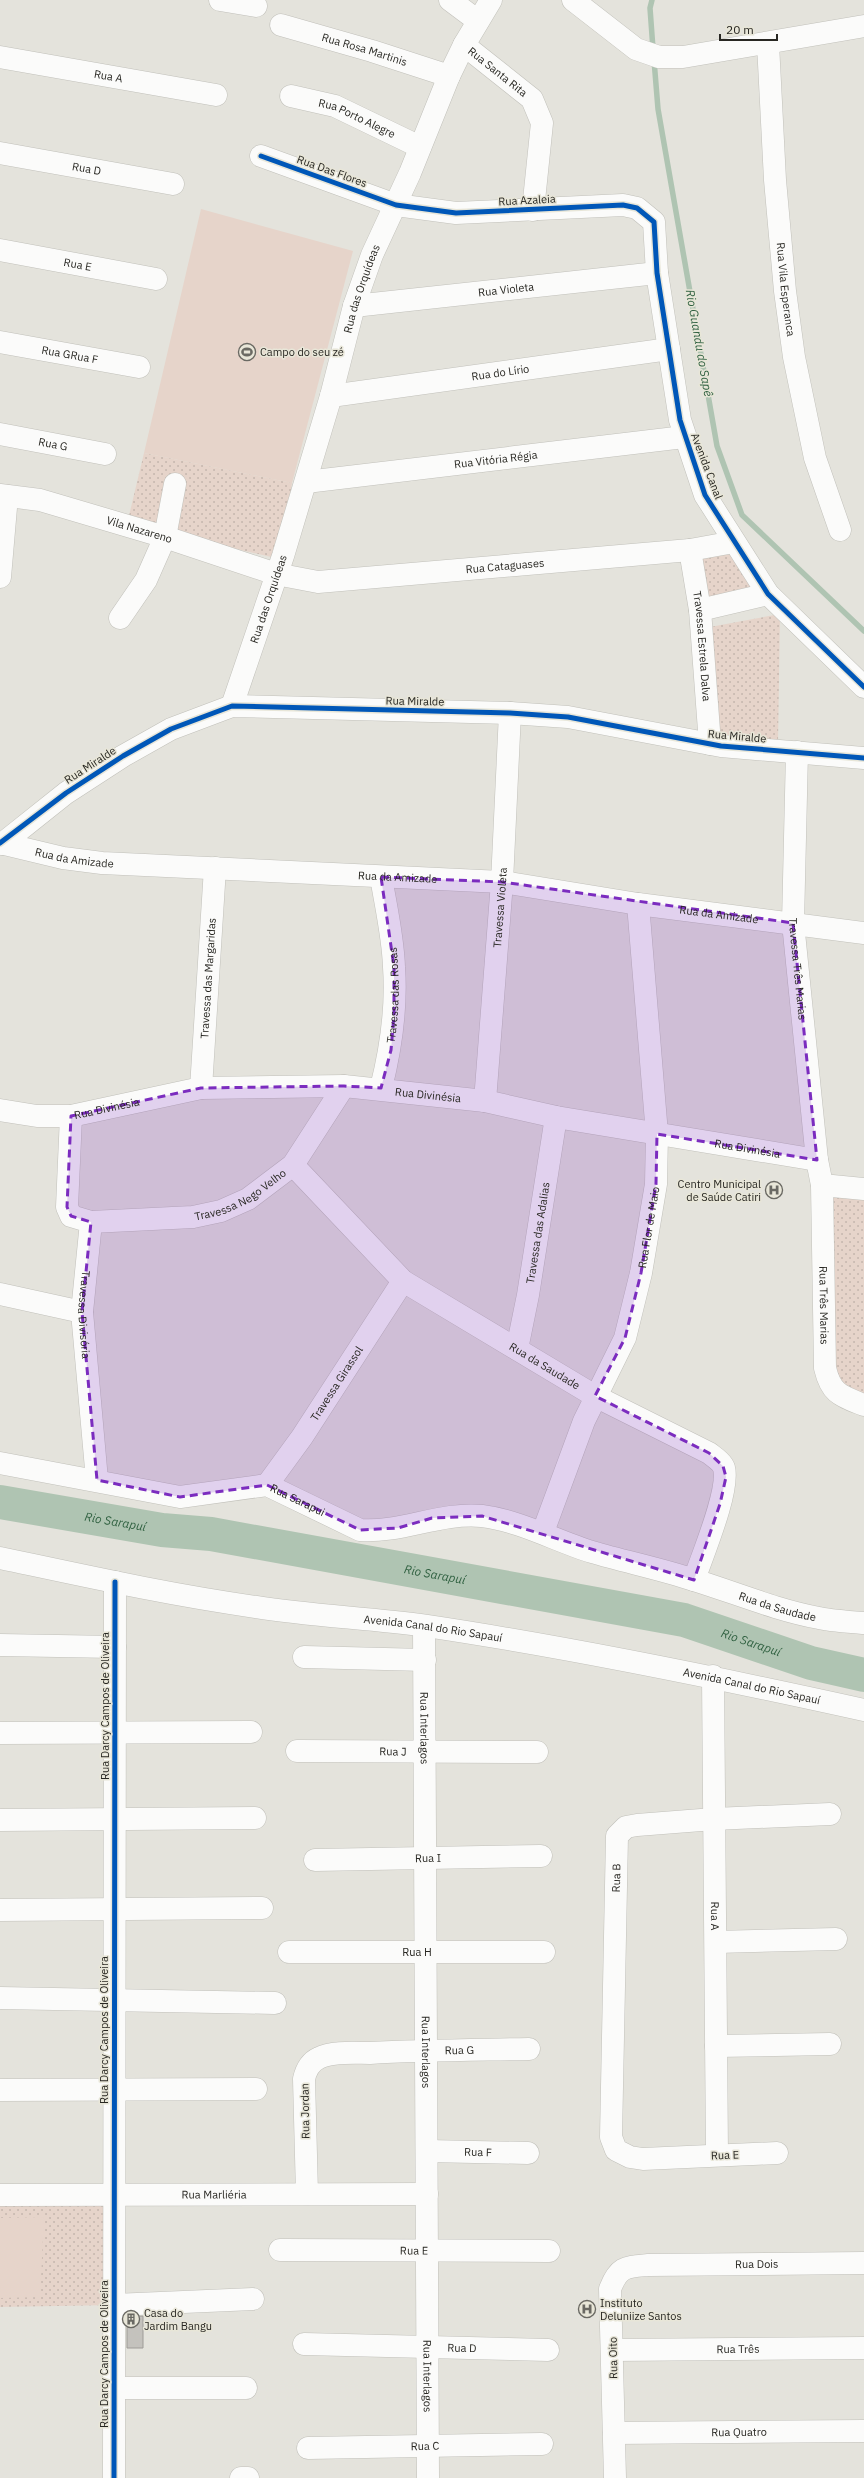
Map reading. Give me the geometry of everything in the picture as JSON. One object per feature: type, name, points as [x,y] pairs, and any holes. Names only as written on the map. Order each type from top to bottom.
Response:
[{"type":"street","points":[[220,0],[256,6]]},
{"type":"street","points":[[450,0],[478,21]]},
{"type":"street","name":"Rua das Orquídeas","points":[[232,706],[306,482],[331,396],[354,306],[372,255],[396,205],[449,76],[464,45],[491,0]]},
{"type":"street","points":[[573,0],[636,49],[659,57],[683,57],[768,44],[864,26]]},
{"type":"street","name":"Rua Rosa Martinis","points":[[280,25],[372,51],[449,76]]},
{"type":"street","name":"Rua Vila Esperanca","points":[[768,44],[775,180],[785,291],[793,349],[815,458],[840,530]]},
{"type":"street","name":"Rua Santa Rita","points":[[464,45],[532,99],[542,123],[533,210]]},
{"type":"street","name":"Rua A","points":[[0,57],[216,95]]},
{"type":"street","name":"Rua Porto Alegre","points":[[291,96],[335,106],[420,147]]},
{"type":"street","name":"Rua D","points":[[0,153],[172,184]]},
{"type":"street","name":"Rua Das Flores","points":[[261,156],[396,205]]},
{"type":"street","name":"Rua Azaleia","points":[[396,205],[456,213],[623,205],[637,208],[654,222]]},
{"type":"street","name":"Avenida Canal","points":[[654,222],[657,273],[684,437],[705,495],[768,594],[864,687]]},
{"type":"street","name":"Rua E","points":[[0,250],[156,279]]},
{"type":"street","name":"Rua Violeta","points":[[354,306],[657,273]]},
{"type":"street","name":"Rua GRua F","points":[[0,342],[139,367]]},
{"type":"street","name":"Rua do Lírio","points":[[331,396],[669,349]]},
{"type":"street","name":"Rua G","points":[[0,434],[105,454]]},
{"type":"street","name":"Rua Vitória Régia","points":[[306,482],[684,437]]},
{"type":"street","points":[[120,618],[146,580],[165,537],[175,484]]},
{"type":"street","points":[[0,572],[3,495]]},
{"type":"street","name":"Vila Nazareno","points":[[3,495],[40,500],[165,537],[276,574]]},
{"type":"street","name":"Rua Cataguases","points":[[276,574],[318,582],[341,581],[690,550],[734,542]]},
{"type":"street","name":"Travessa Estrela Dalva","points":[[690,550],[700,610],[710,744]]},
{"type":"street","points":[[700,610],[768,594]]},
{"type":"street","name":"Rua Miralde","points":[[1,844],[66,793],[123,756],[171,729],[232,706],[510,713],[568,717],[710,744],[864,758]]},
{"type":"street","name":"Travessa Violeta","points":[[485,1101],[502,882],[510,713]]},
{"type":"street","name":"Travessa Três Marias","points":[[797,752],[793,923],[817,1160],[822,1185]]},
{"type":"street","name":"Rua da Amizade","points":[[1,844],[64,858],[102,863],[502,882],[638,904],[864,933]]},
{"type":"street","name":"Travessa das Margaridas","points":[[200,1088],[215,868]]},
{"type":"street","name":"Travessa das Rosas","points":[[381,877],[394,967],[394,1015],[391,1050],[381,1088]]},
{"type":"street","name":"Rua Flor de Maio","points":[[543,1532],[566,1466],[595,1396],[613,1366],[625,1338],[641,1273],[656,1184],[657,1134],[638,904]]},
{"type":"street","name":"Rua Divinésia","points":[[0,1110],[37,1116],[71,1116],[200,1088],[344,1086],[381,1088],[485,1101],[556,1117],[817,1160]]},
{"type":"street","name":"Travessa Nego Velho","points":[[91,1222],[193,1217],[221,1211],[248,1199],[293,1165],[344,1086]]},
{"type":"street","points":[[71,1116],[67,1207],[71,1216],[91,1222]]},
{"type":"street","name":"Travessa das Adalias","points":[[517,1349],[528,1295],[556,1117]]},
{"type":"street","name":"Rua da Saudade","points":[[293,1165],[403,1280],[595,1396],[709,1452],[723,1466],[726,1477],[720,1504],[694,1580]]},
{"type":"street","points":[[822,1185],[864,1189]]},
{"type":"street","name":"Rua Três Marias","points":[[822,1185],[826,1368],[828,1382],[834,1391],[864,1405]]},
{"type":"street","name":"Travessa Divisória","points":[[91,1222],[82,1312],[97,1480]]},
{"type":"street","name":"Travessa Girassol","points":[[267,1485],[302,1437],[403,1280]]},
{"type":"street","points":[[0,1294],[82,1312]]},
{"type":"street","name":"Rua Sarapui","points":[[0,1463],[97,1480],[180,1497],[267,1485],[360,1530],[376,1531],[391,1529],[432,1518],[482,1516],[543,1532]]},
{"type":"street","name":"Rua da Saudade","points":[[543,1532],[591,1552],[694,1580],[792,1612],[819,1618],[864,1623]]},
{"type":"street","name":"Avenida Canal do Rio Sapauí","points":[[0,1558],[115,1582],[258,1608],[424,1626],[568,1649],[713,1676],[864,1710]]},
{"type":"street","name":"Rua Darcy Campos de Oliveira","points":[[114,2478],[115,1582]]},
{"type":"street","name":"Rua Interlagos","points":[[424,1626],[428,2478]]},
{"type":"street","points":[[0,1645],[115,1647]]},
{"type":"street","points":[[304,1657],[425,1660]]},
{"type":"street","name":"Rua A","points":[[713,1676],[717,2155]]},
{"type":"street","points":[[0,1732],[251,1732]]},
{"type":"street","name":"Rua J","points":[[297,1751],[537,1752]]},
{"type":"street","name":"Rua B","points":[[611,2137],[617,1836],[626,1827],[637,1825],[714,1819],[830,1814]]},
{"type":"street","points":[[0,1820],[114,1821],[255,1818]]},
{"type":"street","name":"Rua I","points":[[315,1860],[541,1856]]},
{"type":"street","points":[[0,1910],[114,1911],[262,1908]]},
{"type":"street","points":[[716,1942],[836,1938]]},
{"type":"street","name":"Rua H","points":[[289,1952],[544,1952]]},
{"type":"street","points":[[0,1998],[275,2003]]},
{"type":"street","points":[[716,2046],[830,2044]]},
{"type":"street","name":"Rua G","points":[[342,2054],[427,2050],[529,2049]]},
{"type":"street","name":"Rua Jordan","points":[[307,2194],[304,2100],[306,2071],[312,2062],[320,2057],[342,2054]]},
{"type":"street","points":[[0,2090],[114,2088],[256,2089]]},
{"type":"street","name":"Rua E","points":[[611,2137],[616,2150],[630,2157],[643,2159],[777,2153]]},
{"type":"street","name":"Rua F","points":[[427,2151],[528,2153]]},
{"type":"street","name":"Rua Marliéria","points":[[0,2195],[427,2194]]},
{"type":"street","name":"Rua E","points":[[280,2250],[427,2249],[548,2251]]},
{"type":"street","name":"Rua Dois","points":[[648,2265],[864,2263]]},
{"type":"street","name":"Rua Oito","points":[[615,2478],[613,2350],[610,2289],[614,2278],[626,2267],[648,2265]]},
{"type":"street","points":[[114,2305],[253,2299]]},
{"type":"street","name":"Rua D","points":[[304,2344],[548,2350]]},
{"type":"street","name":"Rua Três","points":[[613,2350],[864,2348]]},
{"type":"street","points":[[114,2388],[246,2388]]},
{"type":"street","name":"Rua Quatro","points":[[614,2433],[864,2431]]},
{"type":"street","name":"Rua C","points":[[308,2448],[542,2444]]},
{"type":"street","points":[[241,2478],[248,2478]]},
{"type":"highlighted area","points":[[381,877],[502,882],[793,923],[817,1160],[657,1134],[656,1184],[641,1273],[625,1338],[595,1396],[709,1453],[723,1466],[726,1477],[720,1504],[694,1580],[482,1516],[432,1518],[398,1528],[360,1530],[267,1485],[180,1497],[97,1480],[82,1312],[91,1222],[71,1216],[67,1207],[71,1116],[201,1088],[344,1086],[381,1088],[391,1050],[394,1015],[394,967]]},
{"type":"shaded area","name":"Campo do seu zé","points":[[201,209],[353,251],[292,483],[144,453]]},
{"type":"shaded area","points":[[144,453],[292,483],[280,559],[127,524]]},
{"type":"shaded area","points":[[740,554],[757,593],[706,598],[693,555]]},
{"type":"shaded area","points":[[780,614],[778,742],[721,742],[710,627]]},
{"type":"shaded area","points":[[825,1191],[864,1194],[864,1400],[844,1392],[827,1368]]},
{"type":"shaded area","points":[[0,2195],[114,2195],[114,2305],[0,2307]]},
{"type":"shaded area","points":[[44,2217],[40,2297],[0,2298],[0,2218]]},
{"type":"building","points":[[143,2316],[143,2348],[127,2348],[127,2317]]},
{"type":"waterway","name":"Rio Guandu do Sapê","points":[[652,0],[650,8],[653,49]]},
{"type":"waterway","name":"Rio Guandu do Sapê","points":[[654,60],[658,109],[717,446],[742,515],[864,631]]},
{"type":"waterway","name":"Rio Sarapuí","points":[[0,1502],[162,1530],[211,1534],[684,1620],[811,1663],[864,1675]]},
{"type":"cycle path","points":[[261,156],[396,205],[456,213],[623,205],[637,208],[654,222],[657,273],[680,420],[705,495],[768,594],[864,687]]},
{"type":"cycle path","points":[[0,843],[66,793],[123,756],[171,729],[232,706],[510,713],[568,717],[721,746],[864,758]]},
{"type":"cycle path","points":[[114,2478],[115,1582]]},
{"type":"place","name":"Campo do seu zé","points":[[247,352]]},
{"type":"place","name":"Centro Municipal de Saúde Catiri","points":[[774,1190]]},
{"type":"place","name":"Instituto Deluniize Santos","points":[[587,2309]]},
{"type":"place","name":"Casa do Jardim Bangu","points":[[131,2319]]}]
